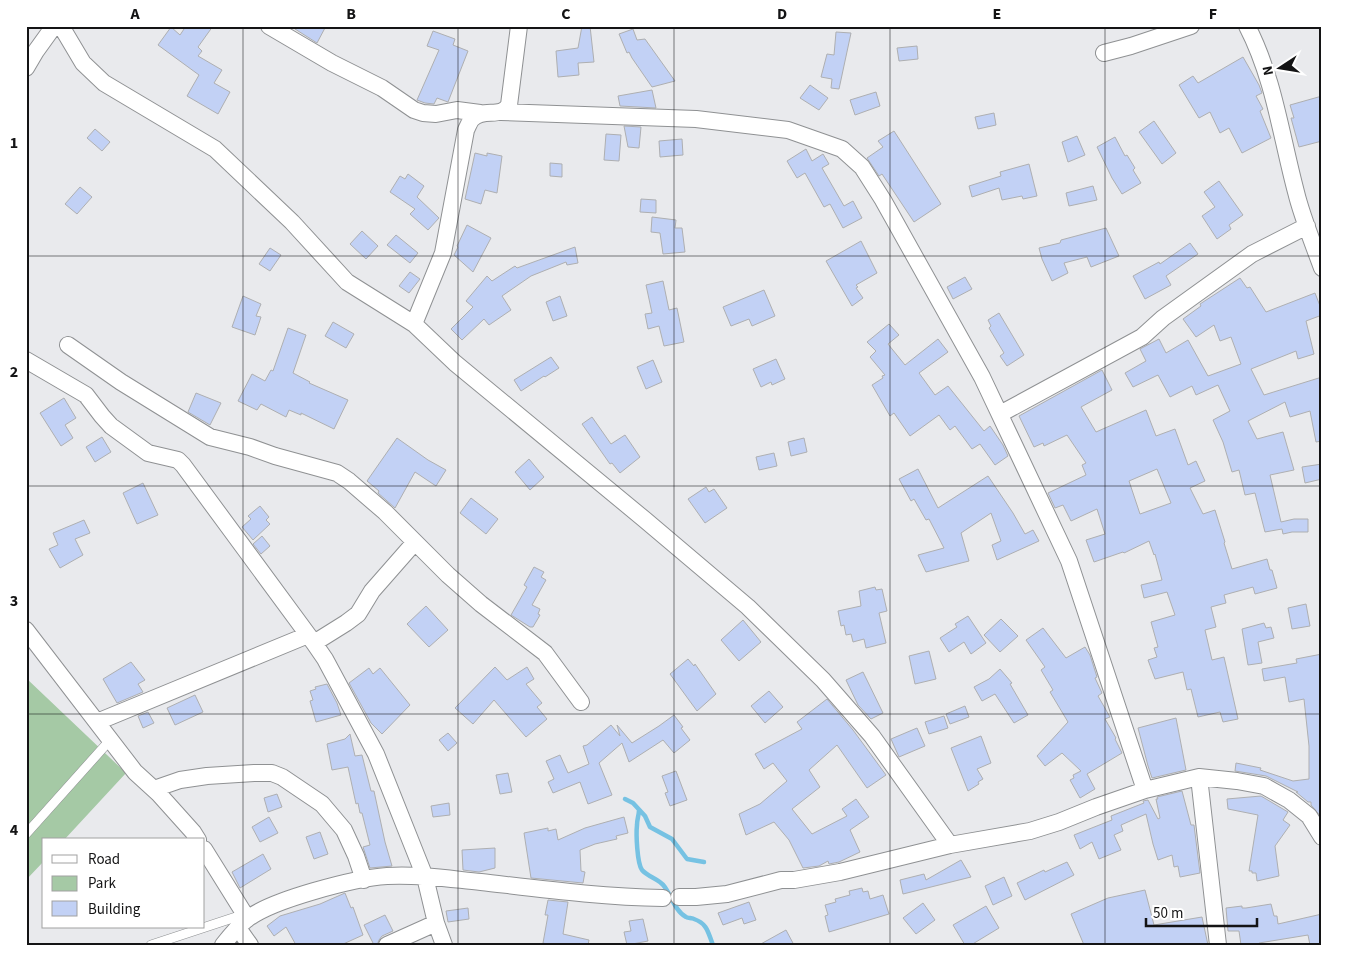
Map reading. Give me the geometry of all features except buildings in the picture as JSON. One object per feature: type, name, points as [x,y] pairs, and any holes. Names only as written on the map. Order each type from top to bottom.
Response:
[{"type":"street","points":[[26,68],[54,26]]},
{"type":"street","points":[[61,26],[83,63],[104,83],[215,149],[292,222],[347,282],[414,324],[455,363],[644,518],[748,607],[823,680],[872,736],[950,845]]},
{"type":"street","points":[[501,112],[506,110],[509,105],[519,26]]},
{"type":"street","points":[[1104,53],[1191,26]]},
{"type":"street","points":[[1248,26],[1266,70],[1296,193],[1322,268]]},
{"type":"street","points":[[272,27],[332,63],[382,88],[414,110],[423,113],[436,114],[457,110],[480,114],[501,112],[724,121],[788,130],[842,149],[862,167],[883,200],[982,377],[1000,414],[1068,561],[1145,790]]},
{"type":"street","points":[[414,324],[443,253],[466,130],[472,119],[480,114]]},
{"type":"street","points":[[1000,414],[1142,337],[1164,318],[1252,254],[1307,226]]},
{"type":"street","points":[[68,345],[121,382],[210,437],[250,447],[338,474],[385,512],[448,575],[481,604],[545,652],[581,702]]},
{"type":"street","points":[[26,360],[86,395],[111,426],[148,453],[178,460],[311,639],[325,660],[376,754],[425,876],[436,923],[444,945]]},
{"type":"street","points":[[97,722],[346,624],[358,614],[372,592],[415,542]]},
{"type":"street","points":[[26,630],[135,772],[154,789],[197,838]]},
{"type":"street","points":[[154,789],[180,780],[207,776],[272,773],[282,777],[322,804],[344,830],[364,880]]},
{"type":"street","points":[[1199,777],[1218,945]]},
{"type":"street","points":[[223,945],[243,920],[276,905],[312,892],[385,876],[425,876],[593,895],[696,897],[727,894],[781,880],[794,880],[840,872],[950,845],[1030,831],[1145,790],[1199,777],[1264,786],[1315,815],[1322,838]]},
{"type":"street","points":[[205,851],[243,920],[250,945]]},
{"type":"street","points":[[387,945],[436,923]]},
{"type":"lane","points":[[26,834],[110,740]]},
{"type":"lane","points":[[151,945],[243,920]]},
{"type":"green space","points":[[26,678],[126,773],[66,838],[42,838],[42,863],[26,880]]},
{"type":"waterway","points":[[625,799],[633,803],[645,816],[650,827],[672,839],[687,859],[704,862]]},
{"type":"waterway","points":[[639,810],[637,841],[642,870],[662,884],[682,914],[699,921],[705,926],[713,945]]}]
